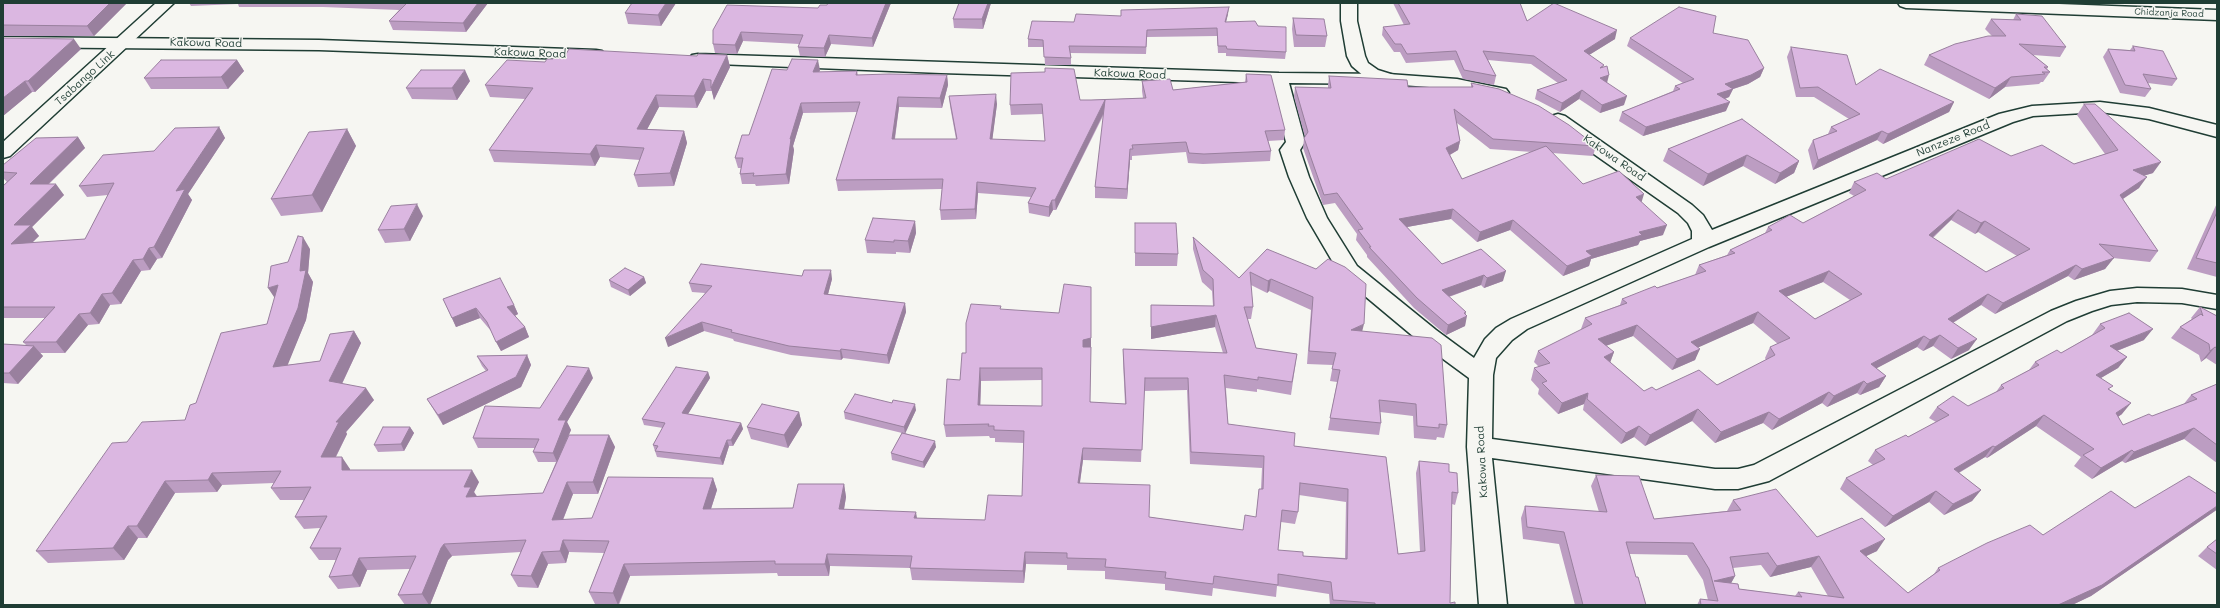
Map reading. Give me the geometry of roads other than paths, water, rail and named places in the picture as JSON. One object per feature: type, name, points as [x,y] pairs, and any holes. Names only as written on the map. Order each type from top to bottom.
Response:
[{"type":"street","name":"Tsabango Link","points":[[3,152],[166,3]]},
{"type":"street","points":[[1349,3],[1349,21],[1356,56],[1361,66],[1372,74],[1388,79]]},
{"type":"street","name":"Chidzanja Road","points":[[1906,3],[2217,15]]},
{"type":"street","name":"Kakowa Road","points":[[3,42],[319,45],[614,56]]},
{"type":"street","name":"Kakowa Road","points":[[678,58],[1279,78],[1388,79],[1457,84],[1502,93],[1516,98]]},
{"type":"street","points":[[1279,78],[1296,142],[1290,150],[1299,177],[1317,218],[1349,271],[1428,336],[1481,375]]},
{"type":"street","name":"Nanzeze Road","points":[[1702,242],[2006,118],[2032,111],[2100,107],[2149,114],[2217,130]]},
{"type":"street","name":"Kakowa Road","points":[[1493,605],[1479,447],[1481,375],[1486,358],[1493,345],[1504,334],[1519,324],[1702,242],[1702,231],[1696,220],[1685,208],[1573,129],[1543,110]]},
{"type":"street","points":[[1479,447],[1715,479],[1738,479],[1760,474],[2059,316],[2084,306],[2110,298],[2137,295],[2182,296],[2217,302]]}]
